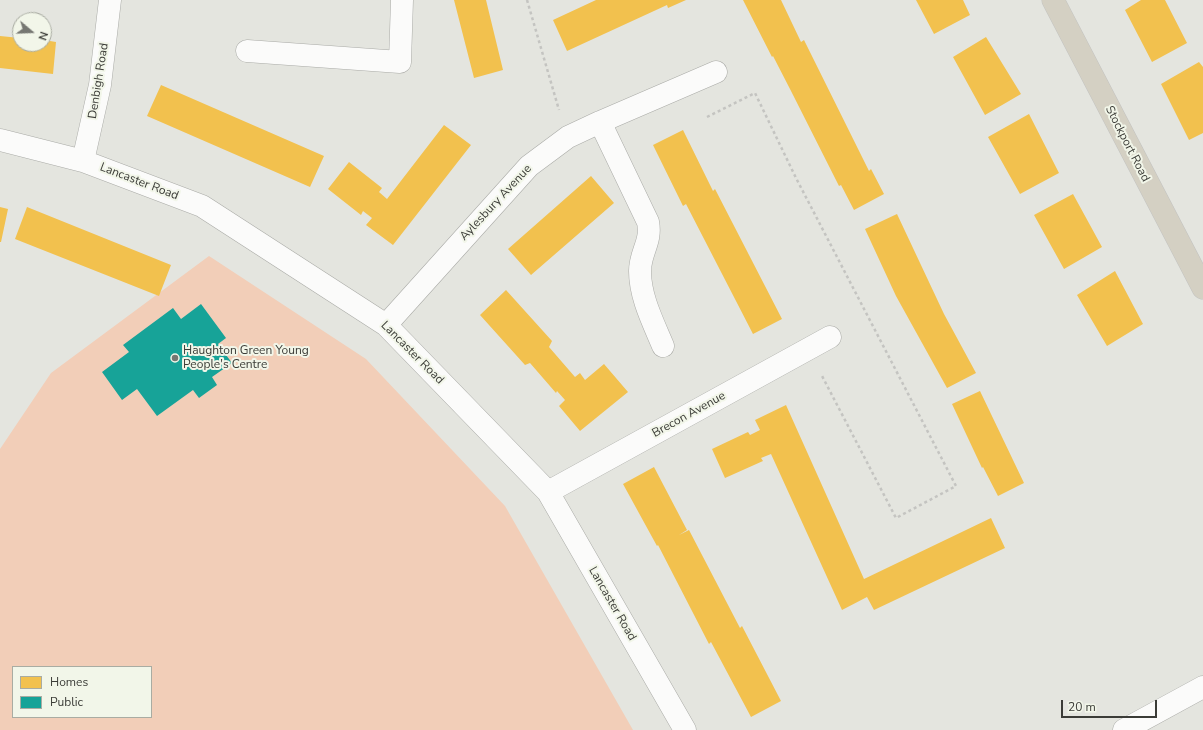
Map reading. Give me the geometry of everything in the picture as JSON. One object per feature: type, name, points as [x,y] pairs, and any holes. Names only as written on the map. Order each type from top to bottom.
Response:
[{"type":"highway","name":"Stockport Road","points":[[1053,0],[1203,288]]},
{"type":"street","name":"Denbigh Road","points":[[84,160],[100,85],[110,0]]},
{"type":"street","points":[[247,51],[400,62],[402,0]]},
{"type":"street","name":"Aylesbury Avenue","points":[[386,324],[529,166],[568,137],[716,72]]},
{"type":"street","points":[[600,122],[648,222],[650,234],[640,270],[641,285],[644,299],[662,346]]},
{"type":"street","name":"Lancaster Road","points":[[0,140],[84,160],[202,206],[386,324],[548,492],[685,730]]},
{"type":"street","name":"Brecon Avenue","points":[[548,492],[830,338]]},
{"type":"street","points":[[1124,730],[1203,687]]},
{"type":"path","points":[[527,0],[568,137]]},
{"type":"path","points":[[708,117],[755,93],[843,270],[956,486],[896,518],[821,374]]},
{"type":"shaded area","points":[[209,256],[366,359],[505,506],[633,730],[0,730],[0,449],[51,373]]},
{"type":"building: Homes","points":[[454,0],[486,0],[503,70],[474,78]]},
{"type":"building: Homes","points":[[596,0],[686,0],[668,8],[667,5],[567,51],[553,20]]},
{"type":"building: Homes","points":[[743,0],[781,0],[801,42],[804,40],[869,171],[871,169],[884,194],[854,210],[841,185],[839,186]]},
{"type":"building: Homes","points":[[916,0],[963,0],[970,15],[934,34]]},
{"type":"building: Homes","points":[[1141,0],[1165,0],[1187,43],[1152,62],[1125,10]]},
{"type":"building: Homes","points":[[0,36],[12,37],[12,52],[52,52],[52,41],[56,42],[53,74],[0,68]]},
{"type":"building: Homes","points":[[986,37],[1021,94],[985,115],[953,57]]},
{"type":"building: Homes","points":[[1199,62],[1203,67],[1203,133],[1189,140],[1161,84]]},
{"type":"building: Homes","points":[[161,85],[324,156],[310,187],[147,116]]},
{"type":"building: Homes","points":[[1029,114],[1059,173],[1020,194],[988,137]]},
{"type":"building: Homes","points":[[444,125],[471,145],[393,245],[366,225],[372,218],[363,211],[361,215],[328,189],[349,162],[382,188],[379,192],[387,199]]},
{"type":"building: Homes","points":[[683,130],[713,191],[715,189],[782,319],[753,334],[686,204],[683,206],[653,145]]},
{"type":"building: Homes","points":[[591,176],[614,203],[531,275],[508,249]]},
{"type":"building: Homes","points":[[1073,194],[1102,247],[1064,269],[1034,215]]},
{"type":"building: Homes","points":[[0,207],[8,209],[1,242],[0,242]]},
{"type":"building: Homes","points":[[27,207],[171,265],[159,296],[15,239]]},
{"type":"building: Homes","points":[[897,214],[944,314],[976,373],[947,388],[896,296],[865,229]]},
{"type":"building: Homes","points":[[1115,271],[1143,324],[1107,346],[1077,295]]},
{"type":"building: Homes","points":[[506,290],[552,341],[549,347],[575,377],[580,373],[585,380],[604,364],[628,392],[580,431],[559,406],[565,400],[557,391],[556,393],[530,363],[525,365],[480,315]]},
{"type":"building: Homes","points":[[980,391],[1024,483],[998,496],[983,467],[982,468],[952,404]]},
{"type":"building: Homes","points":[[786,405],[864,579],[991,518],[1005,548],[874,610],[867,597],[842,610],[771,454],[761,458],[763,461],[725,478],[712,449],[748,432],[750,435],[760,430],[755,420]]},
{"type":"building: Homes","points":[[654,467],[687,530],[679,535],[689,530],[740,628],[742,626],[781,701],[751,717],[711,642],[709,644],[658,545],[657,546],[623,484]]},
{"type":"building: Public","name":"Haughton Green Young People's Centre","points":[[201,304],[226,338],[218,344],[232,363],[212,377],[217,385],[199,398],[193,390],[157,416],[137,389],[122,400],[102,372],[129,352],[123,345],[173,308],[181,319]]},
{"type":"place","name":"Haughton Green Young People's Centre","points":[[175,358]]}]
